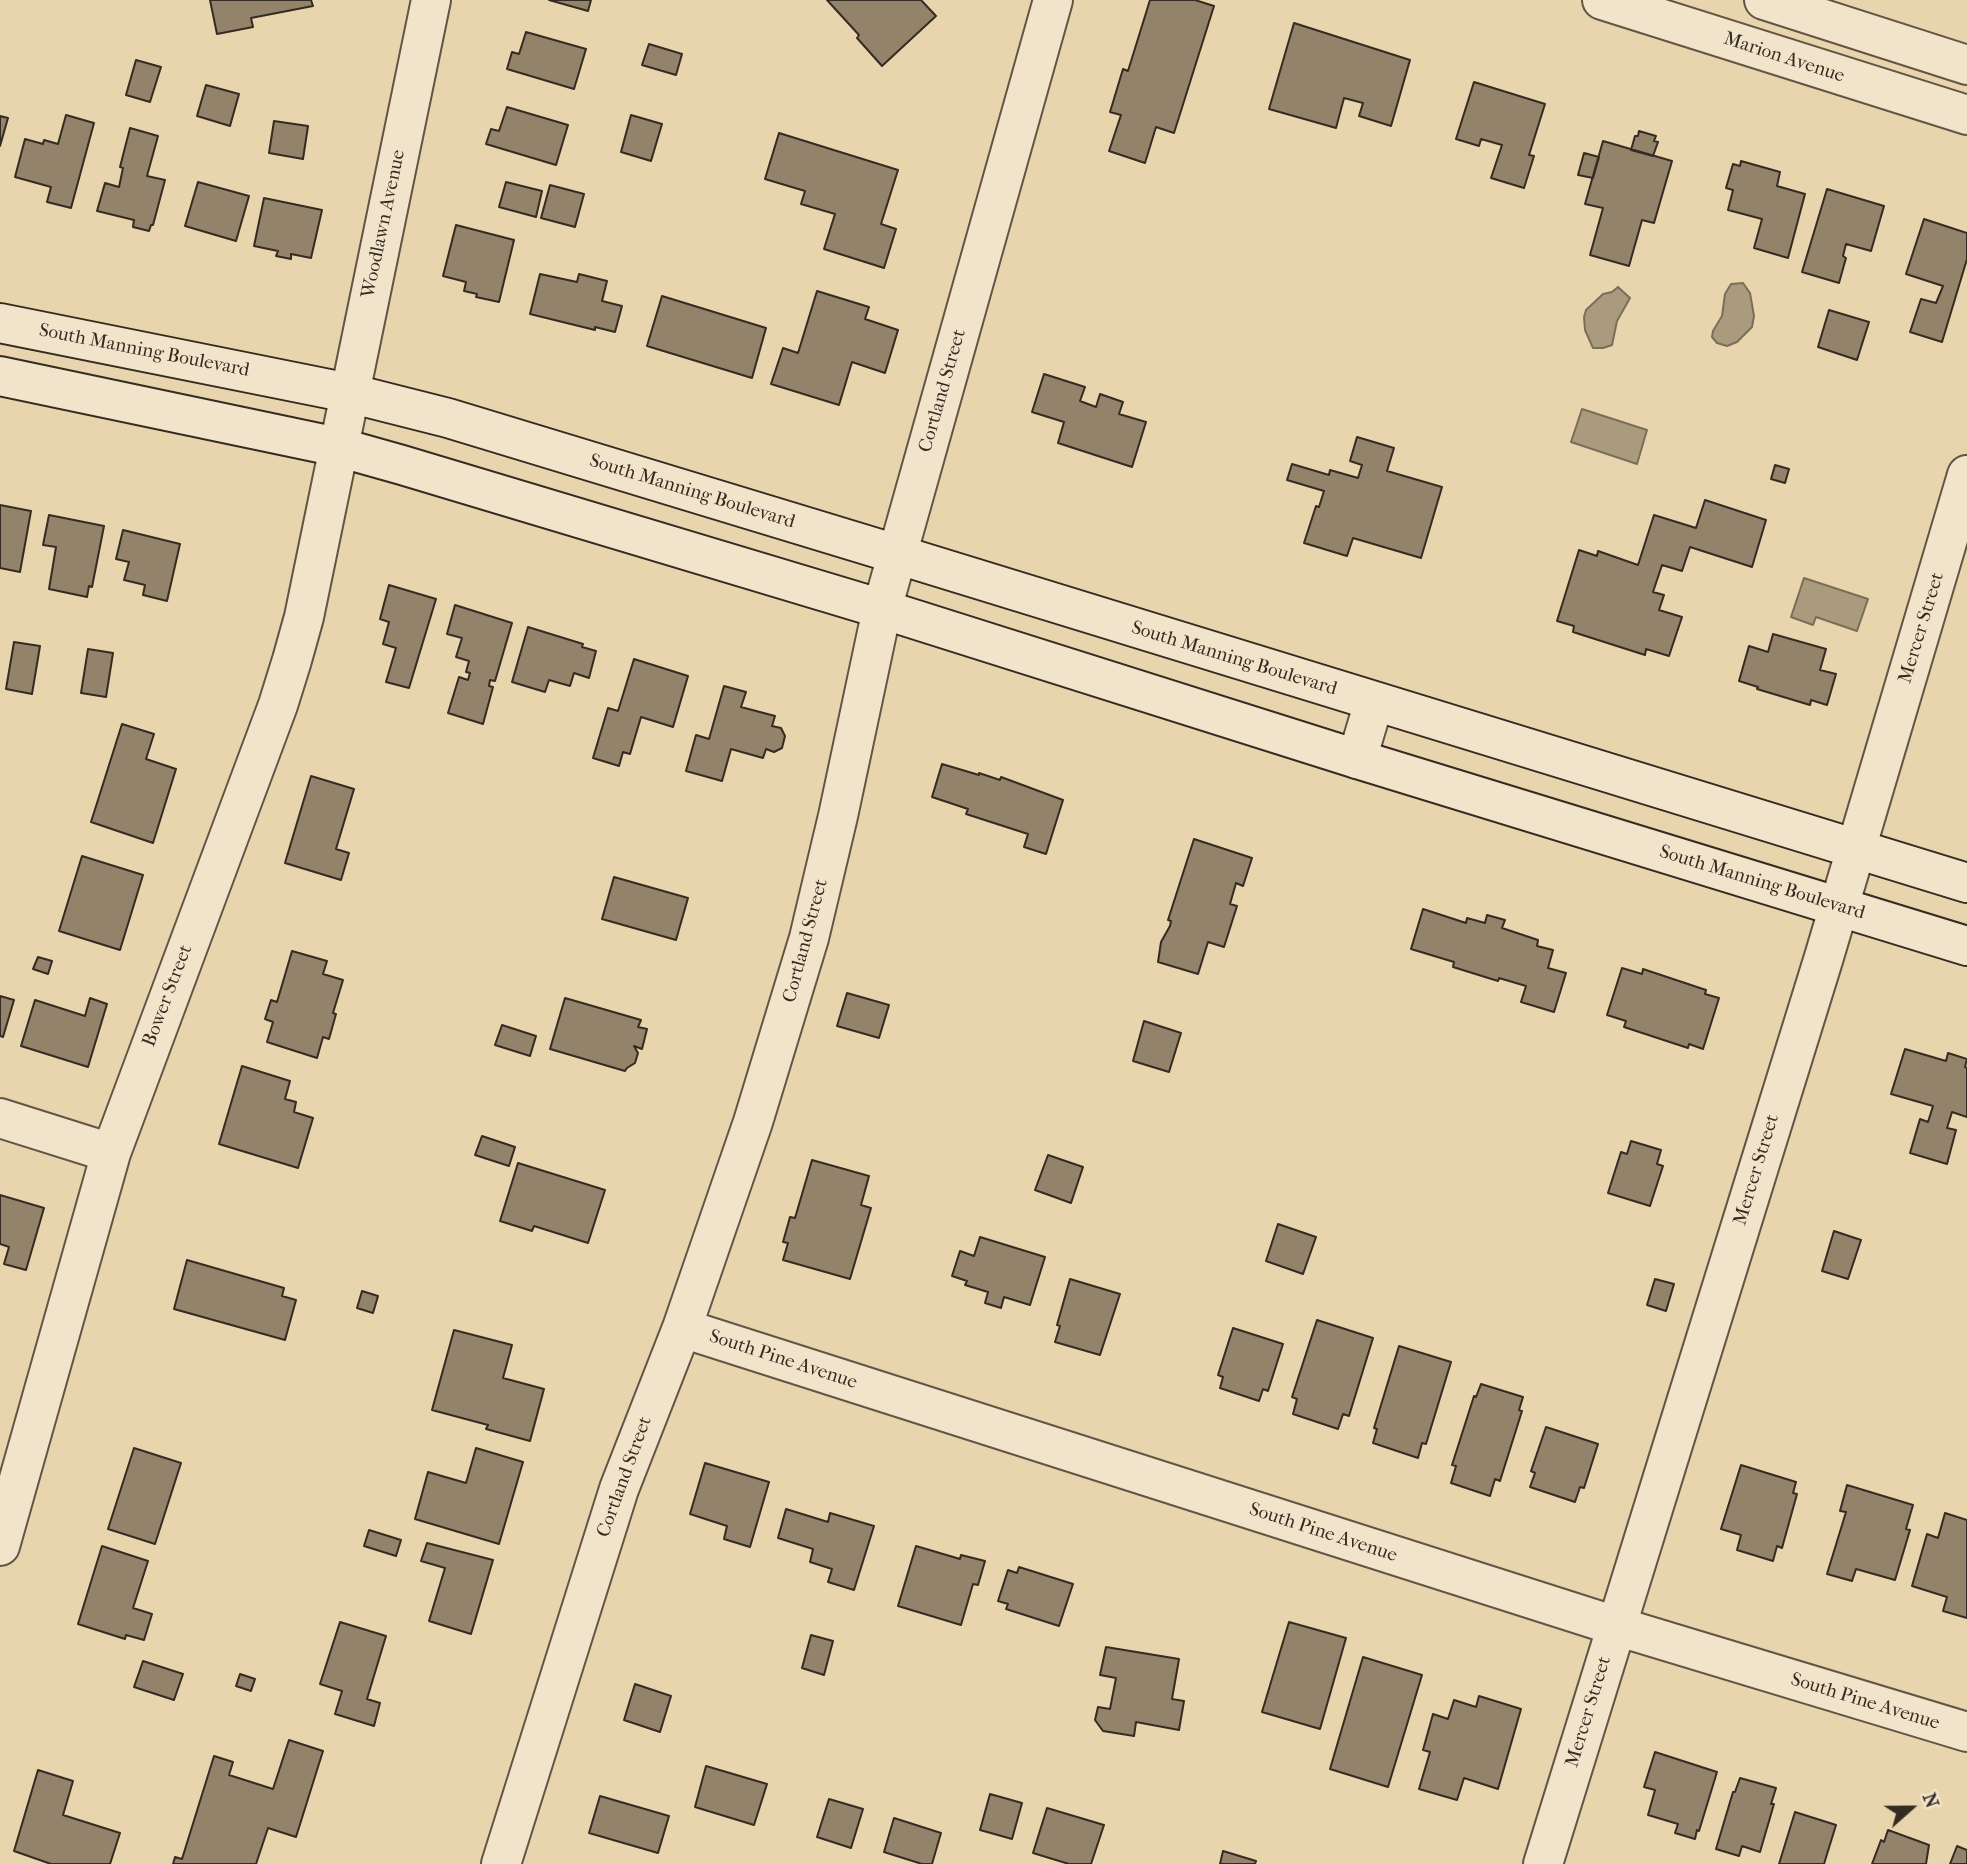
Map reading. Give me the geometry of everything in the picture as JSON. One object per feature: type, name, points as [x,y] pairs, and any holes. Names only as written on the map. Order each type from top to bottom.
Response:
[{"type":"street","name":"Woodlawn Avenue","points":[[338,447],[431,0]]},
{"type":"street","name":"Cortland Street","points":[[501,1864],[619,1489],[682,1328],[766,1082],[809,938],[881,609],[1053,0]]},
{"type":"street","name":"Marion Avenue","points":[[1602,0],[1967,115]]},
{"type":"street","points":[[1764,0],[1967,65]]},
{"type":"street","name":"South Manning Boulevard","points":[[0,323],[349,393],[448,418],[1967,883]]},
{"type":"street","name":"South Manning Boulevard","points":[[0,376],[338,447],[881,609],[1357,759],[1967,946]]},
{"type":"street","name":"Bower Street","points":[[3,1523],[111,1153],[278,705],[304,617],[338,447]]},
{"type":"street","name":"Mercer Street","points":[[1543,1864],[1839,907],[1967,475]]},
{"type":"street","points":[[1357,759],[1374,702]]},
{"type":"street","points":[[0,1118],[111,1153]]},
{"type":"street","name":"South Pine Avenue","points":[[682,1328],[1616,1626],[1967,1732]]},
{"type":"shaded area","points":[[1743,283],[1750,293],[1754,316],[1752,327],[1737,342],[1727,346],[1717,343],[1712,337],[1722,316],[1725,294],[1731,284]]},
{"type":"shaded area","points":[[1618,287],[1630,298],[1617,321],[1612,345],[1593,348],[1585,330],[1586,310],[1603,294]]},
{"type":"shaded area","points":[[1582,409],[1647,430],[1637,464],[1571,442]]},
{"type":"shaded area","points":[[1804,578],[1868,599],[1857,631],[1816,617],[1813,625],[1791,617]]},
{"type":"building","points":[[210,0],[311,0],[313,6],[251,18],[253,27],[217,34]]},
{"type":"building","points":[[549,0],[591,0],[588,11]]},
{"type":"building","points":[[827,0],[921,0],[936,16],[882,66],[857,38],[859,35]]},
{"type":"building","points":[[1150,0],[1195,0],[1214,6],[1174,133],[1156,127],[1145,163],[1109,151],[1121,115],[1110,112],[1123,69],[1128,71]]},
{"type":"building","points":[[1294,23],[1410,60],[1391,126],[1359,116],[1363,103],[1344,98],[1336,128],[1269,109]]},
{"type":"building","points":[[526,32],[586,49],[574,89],[507,69],[512,52],[519,54]]},
{"type":"building","points":[[649,44],[682,54],[676,75],[642,65]]},
{"type":"building","points":[[136,60],[161,67],[150,102],[126,95]]},
{"type":"building","points":[[1474,82],[1545,104],[1529,155],[1534,156],[1524,188],[1491,178],[1502,145],[1481,139],[1479,146],[1456,139]]},
{"type":"building","points":[[206,85],[239,94],[230,126],[197,116]]},
{"type":"building","points":[[507,107],[568,125],[556,165],[486,144],[491,129],[499,131]]},
{"type":"building","points":[[66,115],[94,123],[71,208],[47,202],[51,187],[15,177],[25,139],[43,144],[44,140],[58,144]]},
{"type":"building","points":[[631,115],[662,124],[651,161],[621,152]]},
{"type":"building","points":[[0,116],[8,118],[0,146]]},
{"type":"building","points":[[274,121],[308,126],[303,159],[269,153]]},
{"type":"building","points":[[130,128],[158,136],[147,176],[165,180],[149,231],[133,227],[134,220],[97,211],[105,183],[119,187],[123,168],[120,167]]},
{"type":"building","points":[[1639,131],[1656,136],[1654,141],[1658,142],[1653,156],[1631,150]]},
{"type":"building","points":[[779,133],[898,170],[881,224],[896,229],[884,268],[824,249],[835,214],[801,204],[805,191],[765,179]]},
{"type":"building","points":[[1603,141],[1672,161],[1654,223],[1642,220],[1629,266],[1590,255],[1603,208],[1585,204]]},
{"type":"building","points":[[1584,153],[1599,157],[1593,178],[1578,175]]},
{"type":"building","points":[[1741,161],[1780,172],[1777,186],[1805,194],[1788,258],[1754,248],[1762,219],[1728,210],[1733,190],[1726,188],[1733,164],[1740,166]]},
{"type":"building","points":[[198,182],[249,196],[236,241],[185,226]]},
{"type":"building","points":[[506,182],[542,191],[536,217],[499,207]]},
{"type":"building","points":[[550,185],[584,194],[575,227],[541,218]]},
{"type":"building","points":[[1827,189],[1884,206],[1871,251],[1846,244],[1843,256],[1846,258],[1839,283],[1802,272]]},
{"type":"building","points":[[264,198],[322,210],[311,258],[291,254],[291,259],[276,256],[278,251],[254,246]]},
{"type":"building","points":[[1924,219],[1967,233],[1967,259],[1942,342],[1910,332],[1921,299],[1936,303],[1943,286],[1906,274]]},
{"type":"building","points":[[456,225],[514,240],[499,302],[476,297],[477,294],[464,291],[466,282],[443,276]]},
{"type":"building","points":[[540,274],[577,282],[579,274],[607,281],[602,301],[622,306],[615,332],[595,327],[595,330],[530,314]]},
{"type":"building","points":[[817,291],[869,307],[865,319],[898,330],[885,373],[852,362],[839,405],[771,384],[783,348],[798,353]]},
{"type":"building","points":[[662,296],[766,328],[752,378],[647,346]]},
{"type":"building","points":[[1829,310],[1869,322],[1857,360],[1818,347]]},
{"type":"building","points":[[1044,374],[1085,387],[1080,401],[1096,407],[1100,394],[1123,402],[1119,414],[1146,422],[1132,467],[1058,443],[1064,422],[1032,412]]},
{"type":"building","points":[[1357,437],[1394,448],[1387,471],[1442,487],[1421,558],[1353,538],[1347,556],[1304,543],[1324,491],[1287,480],[1292,464],[1329,475],[1330,470],[1358,478],[1362,465],[1350,461]]},
{"type":"building","points":[[1775,465],[1789,469],[1785,483],[1771,479]]},
{"type":"building","points":[[1705,500],[1766,520],[1752,567],[1690,547],[1682,571],[1662,565],[1653,592],[1664,595],[1659,610],[1682,617],[1669,656],[1646,649],[1645,655],[1573,632],[1574,626],[1557,621],[1579,550],[1597,556],[1598,551],[1638,565],[1654,515],[1696,528]]},
{"type":"building","points":[[0,505],[31,511],[20,572],[0,568]]},
{"type":"building","points":[[49,515],[104,526],[92,587],[89,586],[87,597],[49,589],[56,547],[43,545]]},
{"type":"building","points":[[123,530],[180,544],[167,601],[143,595],[145,585],[124,580],[129,562],[116,559]]},
{"type":"building","points":[[389,585],[436,599],[409,688],[386,682],[396,648],[383,644],[389,622],[380,619]]},
{"type":"building","points":[[455,605],[512,623],[495,681],[490,680],[489,686],[493,687],[483,724],[448,713],[459,677],[468,680],[470,673],[466,672],[469,661],[456,657],[462,638],[447,634]]},
{"type":"building","points":[[528,627],[583,644],[582,647],[596,651],[589,678],[574,673],[570,686],[549,680],[545,692],[512,682]]},
{"type":"building","points":[[1773,634],[1826,649],[1820,670],[1836,674],[1827,705],[1811,700],[1810,705],[1739,681],[1749,646],[1768,652]]},
{"type":"building","points":[[14,642],[40,646],[32,694],[6,689]]},
{"type":"building","points":[[88,649],[113,653],[106,697],[81,693]]},
{"type":"building","points":[[634,659],[688,676],[673,727],[641,717],[630,754],[623,752],[619,766],[593,758],[608,708],[618,711]]},
{"type":"building","points":[[724,686],[746,692],[741,707],[775,716],[772,726],[781,728],[785,736],[782,748],[774,752],[766,749],[763,758],[731,749],[722,781],[686,771],[696,735],[709,739]]},
{"type":"building","points":[[122,724],[154,734],[146,759],[176,769],[153,843],[91,822]]},
{"type":"building","points":[[942,764],[1000,780],[1001,777],[1063,800],[1046,854],[1024,847],[1028,834],[966,814],[968,809],[932,797]]},
{"type":"building","points":[[311,776],[354,789],[336,849],[349,853],[341,880],[285,863]]},
{"type":"building","points":[[1194,839],[1252,858],[1243,886],[1236,883],[1230,904],[1237,906],[1224,947],[1208,942],[1198,974],[1158,962],[1161,942],[1170,926],[1171,921],[1168,920]]},
{"type":"building","points":[[82,856],[143,875],[120,950],[59,931]]},
{"type":"building","points":[[614,877],[688,898],[676,940],[602,919]]},
{"type":"building","points":[[1423,909],[1466,923],[1467,918],[1485,923],[1487,915],[1505,920],[1502,928],[1538,940],[1537,946],[1553,950],[1548,968],[1566,973],[1554,1012],[1521,1002],[1526,986],[1499,978],[1498,981],[1453,967],[1454,962],[1411,949]]},
{"type":"building","points":[[292,951],[327,961],[323,974],[343,980],[333,1013],[336,1014],[329,1039],[323,1037],[317,1058],[267,1042],[273,1022],[265,1019],[271,1000],[277,1002]]},
{"type":"building","points":[[38,957],[52,961],[48,974],[33,969]]},
{"type":"building","points":[[1622,968],[1642,974],[1643,969],[1706,990],[1705,994],[1719,998],[1703,1049],[1689,1044],[1688,1048],[1624,1027],[1626,1021],[1607,1015]]},
{"type":"building","points":[[847,993],[889,1005],[879,1038],[837,1026]]},
{"type":"building","points":[[0,996],[14,1000],[3,1037],[0,1036]]},
{"type":"building","points":[[90,998],[107,1004],[88,1067],[21,1046],[35,1000],[85,1016]]},
{"type":"building","points":[[565,998],[641,1020],[638,1027],[647,1029],[642,1049],[634,1046],[638,1053],[635,1063],[625,1071],[550,1049]]},
{"type":"building","points":[[1144,1021],[1181,1033],[1169,1072],[1133,1061]]},
{"type":"building","points":[[502,1025],[536,1036],[530,1056],[495,1045]]},
{"type":"building","points":[[1905,1049],[1946,1061],[1948,1053],[1967,1059],[1967,1117],[1952,1112],[1947,1128],[1956,1130],[1947,1164],[1910,1153],[1920,1119],[1928,1122],[1933,1106],[1891,1094]]},
{"type":"building","points":[[242,1066],[290,1081],[285,1099],[296,1102],[294,1112],[313,1118],[298,1168],[219,1144]]},
{"type":"building","points":[[482,1136],[515,1147],[509,1166],[475,1155]]},
{"type":"building","points":[[1631,1141],[1661,1150],[1657,1164],[1663,1166],[1650,1206],[1608,1193],[1621,1152],[1627,1154]]},
{"type":"building","points":[[1048,1155],[1083,1167],[1071,1203],[1035,1190]]},
{"type":"building","points":[[812,1160],[869,1176],[861,1205],[871,1208],[850,1279],[783,1260],[788,1243],[783,1242],[790,1217],[795,1218]]},
{"type":"building","points":[[518,1163],[605,1190],[588,1243],[534,1226],[532,1231],[500,1221]]},
{"type":"building","points":[[0,1195],[44,1208],[26,1270],[4,1264],[9,1247],[0,1244]]},
{"type":"building","points":[[1278,1224],[1316,1237],[1303,1274],[1266,1261]]},
{"type":"building","points":[[1834,1231],[1861,1240],[1848,1279],[1822,1271]]},
{"type":"building","points":[[980,1237],[1045,1257],[1030,1305],[1004,1297],[1001,1308],[985,1303],[988,1292],[965,1285],[967,1281],[952,1276],[960,1251],[974,1256]]},
{"type":"building","points":[[187,1260],[284,1288],[282,1296],[296,1300],[285,1340],[174,1309]]},
{"type":"building","points":[[1070,1279],[1120,1294],[1100,1355],[1055,1342]]},
{"type":"building","points":[[1655,1279],[1674,1284],[1666,1311],[1647,1305]]},
{"type":"building","points":[[362,1291],[378,1296],[373,1313],[357,1308]]},
{"type":"building","points":[[1317,1320],[1373,1338],[1349,1416],[1343,1414],[1338,1429],[1293,1414],[1297,1399],[1292,1397]]},
{"type":"building","points":[[1233,1328],[1283,1344],[1268,1391],[1263,1389],[1259,1401],[1220,1388],[1223,1377],[1218,1375]]},
{"type":"building","points":[[454,1330],[512,1345],[503,1378],[544,1389],[530,1441],[486,1429],[488,1425],[432,1410]]},
{"type":"building","points":[[1399,1346],[1451,1362],[1426,1444],[1422,1443],[1418,1458],[1373,1443],[1377,1429],[1374,1428]]},
{"type":"building","points":[[1481,1384],[1523,1397],[1519,1410],[1522,1411],[1500,1481],[1495,1479],[1490,1496],[1451,1483],[1456,1466],[1452,1465],[1474,1396],[1476,1397]]},
{"type":"building","points":[[1546,1427],[1598,1444],[1584,1488],[1580,1487],[1575,1502],[1530,1487],[1535,1473],[1531,1471]]},
{"type":"building","points":[[134,1448],[181,1463],[155,1544],[108,1529]]},
{"type":"building","points":[[476,1448],[523,1462],[499,1544],[415,1519],[428,1472],[466,1483]]},
{"type":"building","points":[[705,1463],[769,1482],[750,1547],[724,1539],[727,1526],[690,1514]]},
{"type":"building","points":[[1741,1465],[1796,1482],[1793,1493],[1797,1494],[1782,1548],[1777,1546],[1773,1561],[1737,1550],[1741,1535],[1721,1529]]},
{"type":"building","points":[[1847,1485],[1913,1505],[1906,1529],[1910,1530],[1895,1580],[1856,1569],[1852,1581],[1827,1574],[1846,1512],[1840,1511]]},
{"type":"building","points":[[786,1509],[828,1522],[830,1513],[874,1526],[854,1590],[828,1582],[832,1569],[810,1562],[813,1549],[778,1538]]},
{"type":"building","points":[[1945,1513],[1967,1520],[1967,1618],[1943,1611],[1947,1597],[1912,1586],[1927,1534],[1938,1538]]},
{"type":"building","points":[[369,1530],[401,1540],[396,1556],[364,1546]]},
{"type":"building","points":[[427,1543],[493,1560],[471,1634],[429,1621],[445,1568],[421,1561]]},
{"type":"building","points":[[102,1546],[148,1561],[133,1608],[152,1614],[144,1640],[126,1635],[125,1639],[78,1624]]},
{"type":"building","points":[[916,1546],[960,1559],[961,1555],[985,1561],[978,1585],[973,1584],[961,1625],[898,1606]]},
{"type":"building","points":[[1019,1567],[1073,1584],[1059,1626],[1006,1609],[1008,1604],[998,1601],[1008,1570],[1017,1573]]},
{"type":"building","points":[[340,1622],[386,1636],[367,1699],[380,1703],[374,1726],[335,1714],[342,1691],[320,1684]]},
{"type":"building","points":[[1289,1622],[1346,1638],[1320,1729],[1262,1712]]},
{"type":"building","points":[[811,1635],[833,1641],[824,1675],[802,1668]]},
{"type":"building","points":[[1106,1647],[1179,1659],[1172,1699],[1184,1701],[1179,1730],[1136,1722],[1134,1736],[1103,1731],[1095,1720],[1098,1707],[1110,1709],[1116,1678],[1100,1675]]},
{"type":"building","points":[[1363,1657],[1422,1675],[1388,1787],[1330,1769]]},
{"type":"building","points":[[143,1661],[183,1674],[174,1700],[134,1687]]},
{"type":"building","points":[[240,1674],[255,1679],[251,1691],[236,1686]]},
{"type":"building","points":[[635,1684],[671,1696],[660,1732],[624,1720]]},
{"type":"building","points":[[1479,1696],[1521,1709],[1498,1789],[1464,1778],[1457,1800],[1419,1789],[1430,1752],[1423,1750],[1433,1714],[1448,1719],[1454,1700],[1476,1707]]},
{"type":"building","points":[[289,1740],[323,1751],[296,1837],[268,1828],[256,1864],[173,1864],[175,1857],[182,1859],[214,1756],[233,1762],[229,1775],[273,1789]]},
{"type":"building","points":[[1655,1752],[1717,1772],[1695,1839],[1675,1833],[1678,1824],[1648,1815],[1655,1790],[1644,1787]]},
{"type":"building","points":[[706,1766],[767,1784],[754,1825],[695,1807]]},
{"type":"building","points":[[38,1770],[73,1781],[63,1815],[120,1833],[110,1864],[51,1864],[14,1851]]},
{"type":"building","points":[[1740,1778],[1776,1788],[1760,1852],[1742,1846],[1739,1856],[1716,1849],[1733,1792]]},
{"type":"building","points":[[990,1794],[1022,1803],[1012,1839],[980,1830]]},
{"type":"building","points":[[600,1796],[669,1816],[658,1853],[589,1833]]},
{"type":"building","points":[[829,1799],[863,1809],[851,1848],[817,1837]]},
{"type":"building","points":[[1047,1808],[1104,1825],[1091,1864],[1069,1864],[1033,1853]]},
{"type":"building","points":[[1795,1812],[1836,1825],[1824,1864],[1779,1864]]},
{"type":"building","points":[[894,1818],[941,1833],[932,1864],[922,1864],[884,1852]]},
{"type":"building","points":[[1888,1830],[1929,1845],[1926,1864],[1872,1864]]},
{"type":"building","points":[[1957,1846],[1967,1850],[1967,1864],[1950,1864]]},
{"type":"building","points":[[1223,1851],[1256,1861],[1255,1864],[1220,1864]]}]
